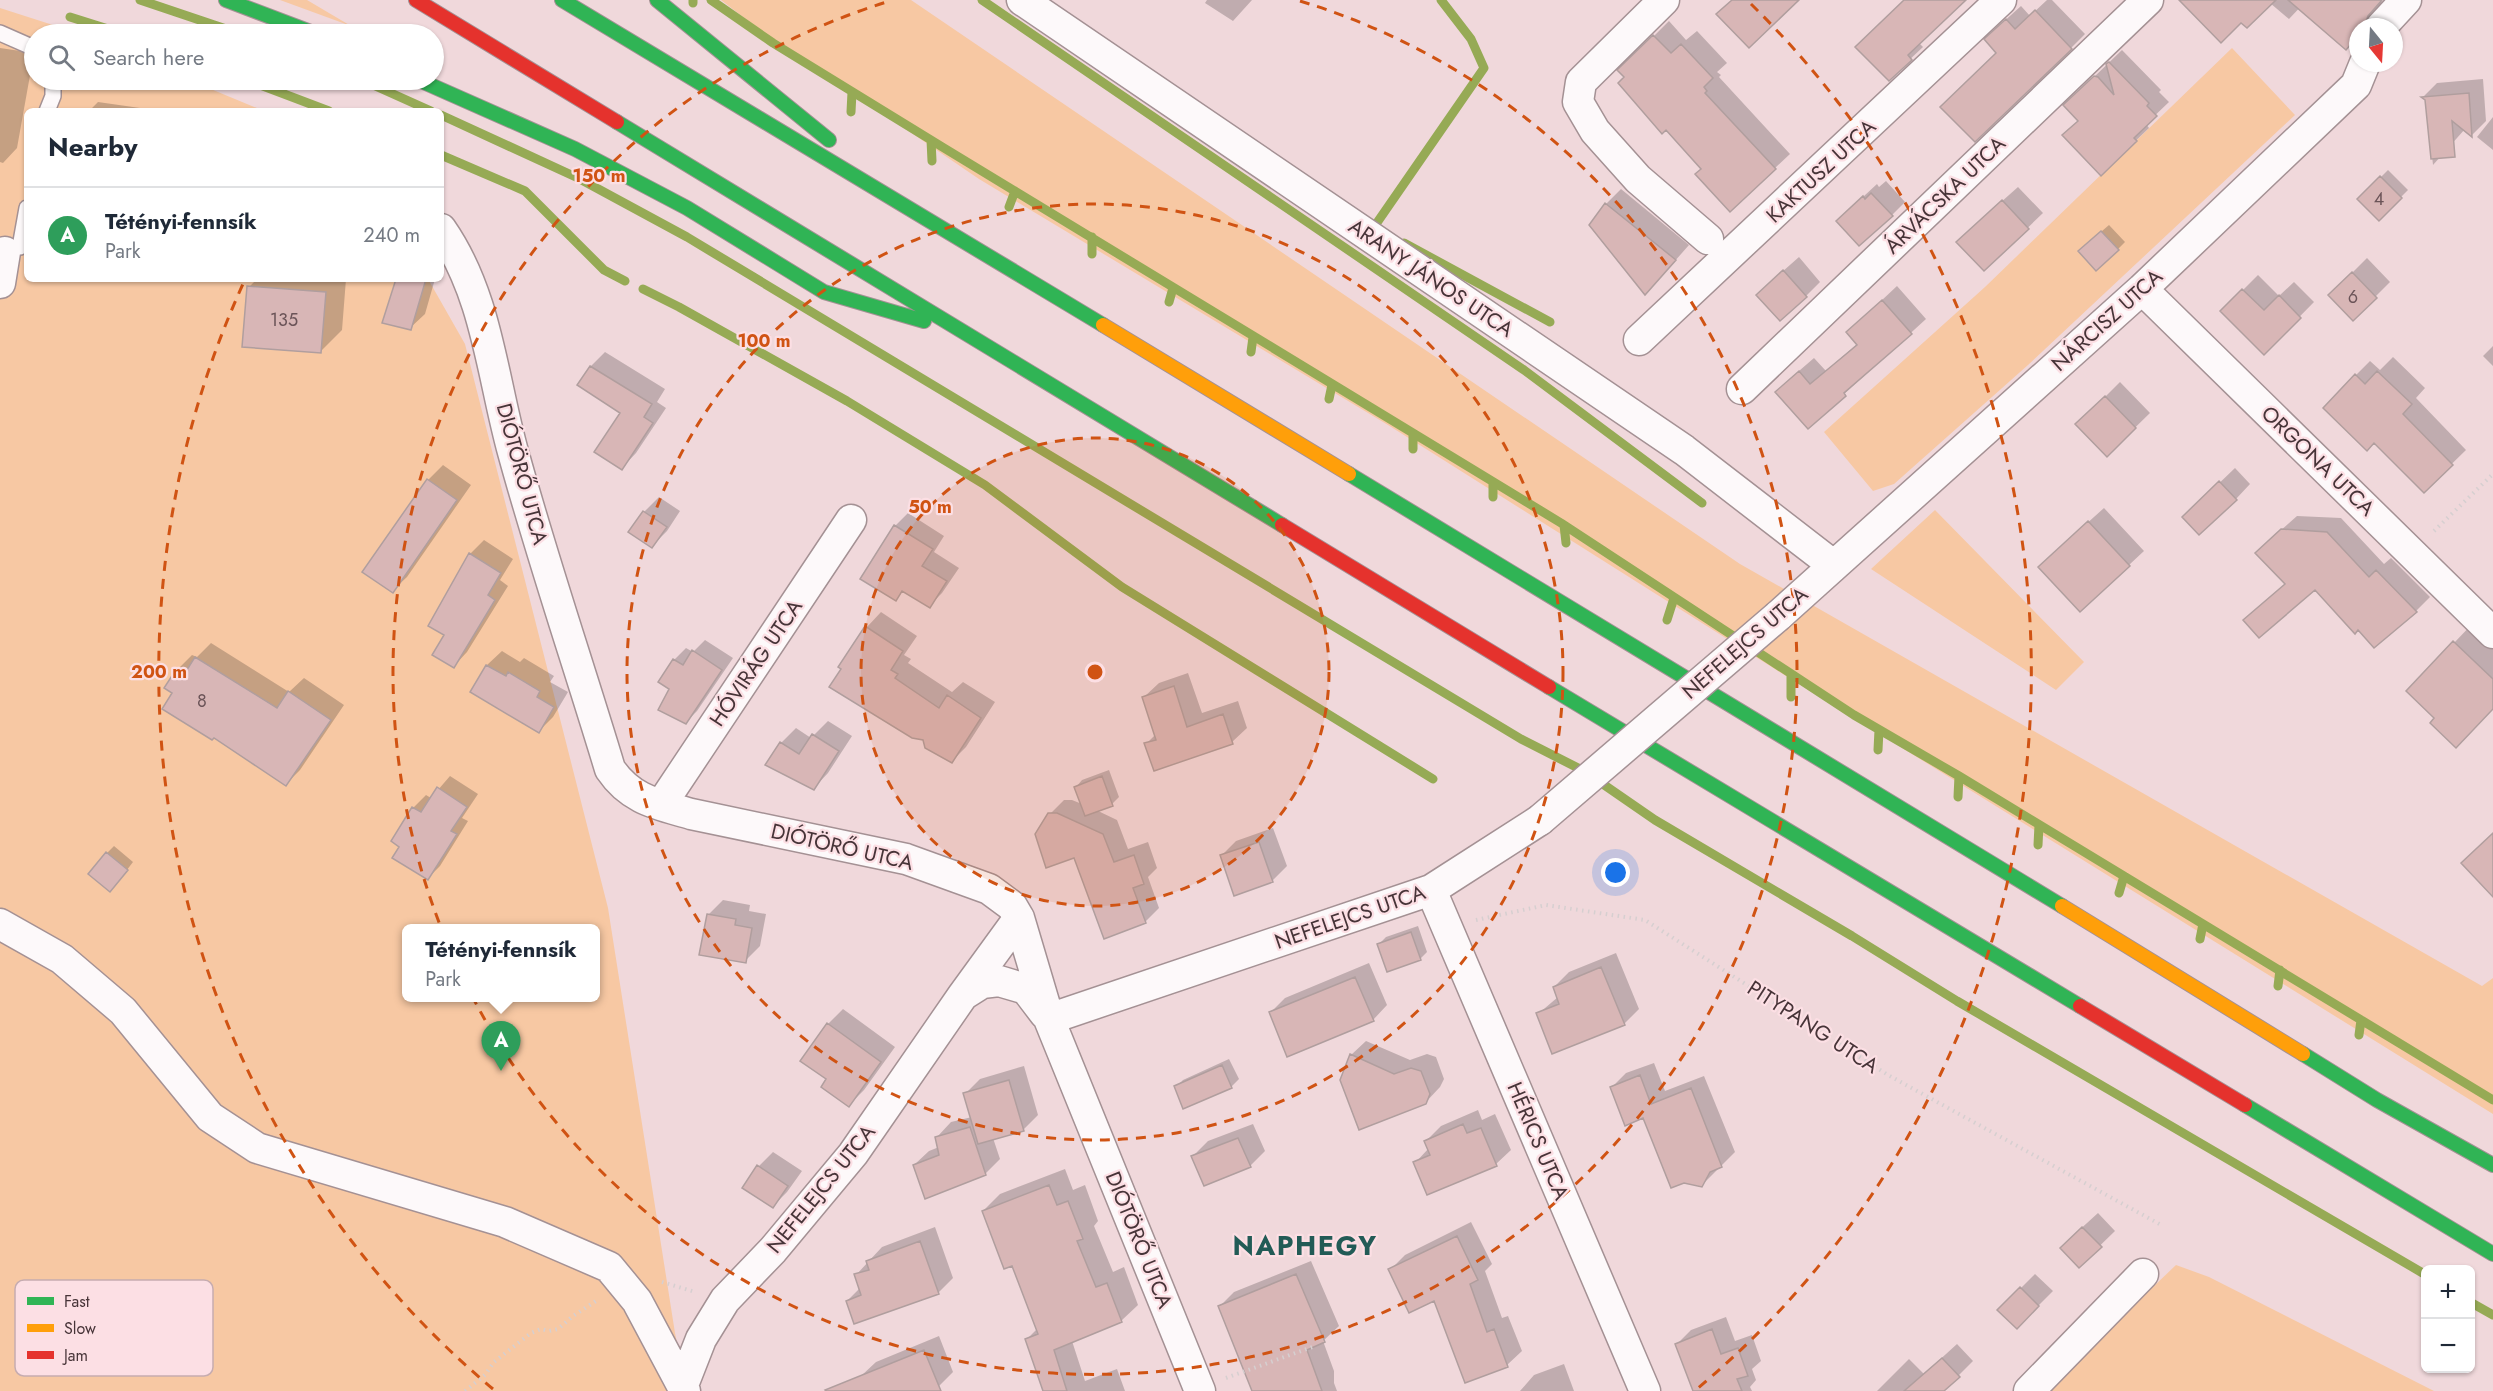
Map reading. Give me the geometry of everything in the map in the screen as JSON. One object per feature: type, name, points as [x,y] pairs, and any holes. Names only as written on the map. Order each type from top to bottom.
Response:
[{"type":"highway","points":[[226,0],[290,24]]},
{"type":"highway","points":[[416,0],[1574,703],[2493,1254]]},
{"type":"highway","points":[[562,0],[869,183],[2003,870],[2378,1100],[2493,1166]]},
{"type":"highway","points":[[657,0],[930,222]]},
{"type":"highway","points":[[442,90],[575,149],[687,208],[824,292],[969,334]]},
{"type":"street","name":"ARANY JÁNOS UTCA","points":[[1022,0],[1684,450],[1833,566]]},
{"type":"street","points":[[1664,0],[1581,82],[1578,102],[1595,131],[1638,179],[1708,239]]},
{"type":"street","name":"KAKTUSZ UTCA","points":[[1639,340],[2001,0]]},
{"type":"street","name":"ÁRVÁCSKA UTCA","points":[[1742,389],[2148,0]]},
{"type":"street","points":[[2389,18],[2406,0]]},
{"type":"street","name":"NÁRCISZ UTCA","points":[[1833,566],[2142,289],[2356,85],[2361,72]]},
{"type":"street","name":"DIÓTÖRŐ UTCA","points":[[444,233],[453,246],[472,287],[487,334],[513,451],[610,769],[620,784],[633,795],[661,806],[906,859],[989,889],[1012,906],[1018,918],[1049,1019],[1199,1389]]},
{"type":"street","points":[[0,283],[13,249]]},
{"type":"street","name":"ORGONA UTCA","points":[[2142,289],[2493,633]]},
{"type":"street","name":"HÓVIRÁG UTCA","points":[[661,806],[851,520]]},
{"type":"street","name":"NEFELEJCS UTCA","points":[[1049,1019],[1431,890],[1540,820],[1833,566]]},
{"type":"street","name":"HÉRICS UTCA","points":[[1431,890],[1645,1391]]},
{"type":"street","name":"NEFELEJCS UTCA","points":[[684,1388],[701,1339],[725,1300],[773,1250],[853,1154],[1018,918]]},
{"type":"street","points":[[0,924],[62,959],[123,1011],[210,1117],[257,1148],[505,1222],[616,1276],[637,1301],[684,1388]]},
{"type":"street","points":[[963,994],[982,983],[999,981],[1026,989],[1049,1019]]},
{"type":"street","points":[[2029,1391],[2143,1274]]},
{"type":"lane","points":[[0,33],[24,44]]},
{"type":"lane","points":[[48,108],[53,90]]},
{"type":"lane","points":[[13,249],[24,217]]},
{"type":"path","points":[[2413,554],[2493,474]]},
{"type":"path","name":"PITYPANG UTCA","points":[[1446,926],[1546,905],[1645,920],[1888,1075],[2163,1226]]},
{"type":"path","points":[[465,1391],[485,1375],[494,1362],[531,1333],[541,1329],[549,1331],[558,1329],[585,1307],[616,1276],[725,1300]]},
{"type":"path","points":[[1199,1389],[1315,1346]]},
{"type":"shaded area","points":[[280,0],[307,0],[348,24]]},
{"type":"shaded area","points":[[721,0],[911,0],[1740,564],[2482,986],[2493,978],[2493,1114],[1786,676],[1388,425],[979,179],[756,27]]},
{"type":"shaded area","points":[[0,8],[50,24],[24,24],[24,90],[213,90],[257,108],[24,108],[24,282],[430,282],[465,344],[608,908],[675,1333],[687,1391],[0,1391]]},
{"type":"shaded area","points":[[2232,48],[2295,115],[2028,365],[1894,484],[1873,491],[1824,432],[1985,287]]},
{"type":"shaded area","points":[[1935,510],[2084,662],[2056,690],[1871,569]]},
{"type":"shaded area","points":[[2176,1265],[2209,1277],[2434,1391],[2044,1391]]},
{"type":"building","points":[[1732,0],[1799,0],[1749,48],[1716,14]]},
{"type":"building","points":[[1904,0],[1966,0],[1908,55],[1912,60],[1889,81],[1855,47]]},
{"type":"building","points":[[2179,0],[2276,0],[2247,28],[2241,23],[2221,43]]},
{"type":"building","points":[[2288,0],[2382,0],[2367,18],[2349,18],[2349,46],[2346,50]]},
{"type":"building","points":[[2035,10],[2072,49],[1975,142],[1940,107],[1996,53],[1984,39],[2006,19],[2015,29]]},
{"type":"building","points":[[1653,35],[1671,53],[1681,44],[1713,78],[1704,87],[1707,91],[1705,93],[1776,169],[1730,212],[1695,174],[1701,169],[1666,130],[1662,134],[1618,83],[1624,77],[1617,70]]},
{"type":"building","points":[[2109,62],[2149,103],[2147,106],[2157,116],[2134,138],[2137,141],[2101,176],[2062,135],[2078,121],[2063,105],[2094,76],[2098,77],[2114,95],[2106,64]]},
{"type":"building","points":[[2469,93],[2472,137],[2452,121],[2455,157],[2431,159],[2425,100],[2421,97]]},
{"type":"building","points":[[2380,176],[2402,198],[2379,221],[2357,199]]},
{"type":"building","points":[[1871,193],[1893,216],[1859,246],[1836,221],[1863,196],[1865,199]]},
{"type":"building","points":[[2002,200],[2029,229],[1984,271],[1956,242]]},
{"type":"building","points":[[1605,203],[1676,260],[1645,295],[1589,225]]},
{"type":"building","points":[[2101,231],[2119,250],[2096,271],[2078,251]]},
{"type":"building","points":[[1783,270],[1807,297],[1780,321],[1756,295]]},
{"type":"building","points":[[2352,272],[2377,298],[2353,321],[2328,295]]},
{"type":"building","points":[[395,282],[425,282],[411,330],[382,323]]},
{"type":"building","points":[[247,286],[326,292],[321,353],[242,347]]},
{"type":"building","points":[[2242,289],[2264,310],[2279,295],[2301,318],[2264,355],[2220,311]]},
{"type":"building","points":[[1882,300],[1912,334],[1844,393],[1846,396],[1808,429],[1775,392],[1799,371],[1810,384],[1857,345],[1846,332]]},
{"type":"building","points":[[590,366],[652,404],[644,417],[653,423],[622,470],[594,452],[620,413],[577,385]]},
{"type":"building","points":[[2377,371],[2412,404],[2403,414],[2453,465],[2424,493],[2374,443],[2367,451],[2323,408],[2355,374],[2365,384]]},
{"type":"building","points":[[2105,396],[2136,428],[2107,457],[2075,424]]},
{"type":"building","points":[[427,479],[457,500],[393,593],[362,572]]},
{"type":"building","points":[[2219,481],[2237,500],[2199,535],[2182,517]]},
{"type":"building","points":[[643,511],[667,527],[652,548],[628,532]]},
{"type":"building","points":[[2088,521],[2130,566],[2080,612],[2038,567]]},
{"type":"building","points":[[894,525],[933,549],[922,566],[947,581],[930,608],[902,591],[896,601],[860,579]]},
{"type":"building","points":[[2281,529],[2327,532],[2369,577],[2376,570],[2417,612],[2374,648],[2358,630],[2355,634],[2315,590],[2259,638],[2243,620],[2285,584],[2255,553]]},
{"type":"building","points":[[469,553],[501,573],[488,595],[495,600],[454,668],[432,655],[444,635],[428,626]]},
{"type":"building","points":[[865,626],[903,651],[891,670],[898,674],[895,678],[939,708],[947,695],[981,718],[952,763],[925,748],[923,740],[912,738],[829,687],[841,669],[838,667]]},
{"type":"building","points":[[2453,641],[2493,679],[2493,709],[2456,748],[2430,723],[2434,718],[2406,691]]},
{"type":"building","points":[[692,650],[722,670],[686,724],[658,710],[669,689],[658,682],[673,659],[683,665]]},
{"type":"building","points":[[195,657],[277,708],[288,691],[331,720],[286,786],[214,738],[212,740],[162,709],[172,693],[164,688],[177,668],[185,673]]},
{"type":"building","points":[[486,665],[506,676],[508,672],[540,691],[537,697],[554,707],[539,733],[470,692]]},
{"type":"building","points":[[1174,686],[1187,727],[1223,714],[1233,744],[1154,771],[1144,743],[1156,740],[1142,697]]},
{"type":"building","points":[[812,734],[839,751],[814,790],[765,765],[780,742],[799,754]]},
{"type":"building","points":[[1102,776],[1113,806],[1085,816],[1074,787]]},
{"type":"building","points":[[437,787],[467,807],[451,831],[457,834],[428,880],[392,858],[399,847],[391,841],[412,807],[421,812]]},
{"type":"building","points":[[1048,813],[1057,813],[1103,834],[1114,862],[1134,855],[1144,884],[1133,888],[1146,923],[1104,939],[1074,858],[1046,868],[1035,834]]},
{"type":"building","points":[[2493,833],[2493,897],[2461,863]]},
{"type":"building","points":[[1259,842],[1273,882],[1234,896],[1220,855]]},
{"type":"building","points":[[106,852],[128,870],[110,892],[88,874]]},
{"type":"building","points":[[707,914],[736,919],[735,925],[752,928],[746,963],[699,955]]},
{"type":"building","points":[[1411,932],[1421,960],[1387,972],[1377,944]]},
{"type":"building","points":[[1601,967],[1625,1025],[1552,1054],[1536,1013],[1559,1004],[1553,987]]},
{"type":"building","points":[[1355,977],[1374,1021],[1287,1057],[1269,1012]]},
{"type":"building","points":[[827,1023],[881,1062],[849,1107],[821,1087],[826,1079],[800,1061]]},
{"type":"building","points":[[1350,1054],[1394,1074],[1411,1068],[1421,1071],[1430,1094],[1426,1104],[1359,1130],[1340,1080]]},
{"type":"building","points":[[1222,1065],[1232,1088],[1183,1109],[1174,1086]]},
{"type":"building","points":[[1640,1075],[1651,1104],[1691,1088],[1722,1167],[1710,1172],[1702,1187],[1684,1183],[1671,1188],[1643,1118],[1625,1126],[1610,1087]]},
{"type":"building","points":[[1009,1080],[1024,1131],[978,1144],[963,1093]]},
{"type":"building","points":[[1463,1124],[1467,1133],[1481,1128],[1497,1166],[1427,1195],[1413,1162],[1430,1155],[1424,1141]]},
{"type":"building","points":[[970,1127],[986,1175],[925,1199],[913,1165],[939,1155],[935,1137]]},
{"type":"building","points":[[1238,1138],[1251,1167],[1204,1186],[1191,1156]]},
{"type":"building","points":[[757,1165],[788,1186],[773,1208],[742,1188]]},
{"type":"building","points":[[1049,1185],[1057,1205],[1068,1201],[1083,1239],[1077,1241],[1096,1287],[1107,1283],[1122,1322],[1054,1350],[1067,1391],[1043,1391],[1025,1339],[1038,1334],[1012,1266],[1004,1269],[982,1211]]},
{"type":"building","points":[[2082,1227],[2102,1247],[2079,1268],[2060,1248]]},
{"type":"building","points":[[1457,1236],[1478,1280],[1470,1284],[1487,1332],[1494,1329],[1508,1367],[1465,1383],[1434,1301],[1409,1313],[1388,1269]]},
{"type":"building","points":[[920,1241],[939,1294],[854,1324],[846,1301],[861,1295],[854,1274],[869,1270],[866,1261]]},
{"type":"building","points":[[1296,1274],[1325,1342],[1307,1350],[1322,1391],[1252,1391],[1218,1306]]},
{"type":"building","points":[[2020,1287],[2039,1306],[2017,1329],[1997,1310]]},
{"type":"building","points":[[1712,1329],[1721,1354],[1738,1348],[1748,1376],[1737,1379],[1742,1391],[1693,1391],[1675,1344]]},
{"type":"building","points":[[924,1350],[941,1391],[825,1390]]},
{"type":"building","points":[[1942,1358],[1960,1377],[1944,1391],[1904,1391]]},
{"type":"waterway","points":[[140,0],[211,24]]},
{"type":"waterway","points":[[711,0],[773,43],[1561,523],[1854,715],[1959,776],[2493,1100]]},
{"type":"waterway","points":[[982,0],[1524,370],[1702,503]]},
{"type":"waterway","points":[[1379,229],[1374,227],[1484,68],[1471,39],[1441,0]]},
{"type":"waterway","points":[[70,17],[92,24]]},
{"type":"waterway","points":[[273,90],[321,108]]},
{"type":"waterway","points":[[384,90],[424,108]]},
{"type":"waterway","points":[[851,112],[852,92]]},
{"type":"waterway","points":[[444,116],[578,178],[687,237],[1521,739],[1584,771],[1655,820],[1957,1001],[2421,1272]]},
{"type":"waterway","points":[[931,140],[932,161]]},
{"type":"waterway","points":[[444,156],[525,191],[604,270],[625,281]]},
{"type":"waterway","points":[[1009,207],[1015,191]]},
{"type":"waterway","points":[[1092,237],[1092,254]]},
{"type":"waterway","points":[[1404,243],[1550,322]]},
{"type":"waterway","points":[[1169,302],[1173,288]]},
{"type":"waterway","points":[[643,289],[847,401],[985,485],[1122,587],[1433,779]]},
{"type":"waterway","points":[[1251,352],[1253,337]]},
{"type":"waterway","points":[[1329,399],[1332,385]]},
{"type":"waterway","points":[[1413,434],[1413,449]]},
{"type":"waterway","points":[[1493,482],[1493,497]]},
{"type":"waterway","points":[[1564,525],[1566,543]]},
{"type":"waterway","points":[[1667,620],[1674,598]]},
{"type":"waterway","points":[[1791,674],[1791,697]]},
{"type":"waterway","points":[[1878,750],[1879,730]]},
{"type":"waterway","points":[[1958,797],[1959,776]]},
{"type":"waterway","points":[[2038,845],[2039,825]]},
{"type":"waterway","points":[[2119,893],[2124,876]]},
{"type":"waterway","points":[[2200,939],[2203,924]]},
{"type":"waterway","points":[[2278,986],[2280,970]]},
{"type":"waterway","points":[[2359,1035],[2361,1020]]},
{"type":"waterway","points":[[2475,1305],[2493,1315]]},
{"type":"traffic: fast","points":[[226,0],[290,24]]},
{"type":"traffic: fast","points":[[562,0],[1103,325]]},
{"type":"traffic: fast","points":[[657,0],[829,140]]},
{"type":"traffic: fast","points":[[442,90],[575,149],[687,208],[824,292],[924,321]]},
{"type":"traffic: fast","points":[[617,122],[1282,525]]},
{"type":"traffic: fast","points":[[1349,474],[2062,906]]},
{"type":"traffic: fast","points":[[1549,687],[2080,1006]]},
{"type":"traffic: fast","points":[[2303,1054],[2377,1100],[2493,1165]]},
{"type":"traffic: fast","points":[[2245,1105],[2493,1254]]},
{"type":"traffic: slow","points":[[1103,325],[1349,474]]},
{"type":"traffic: slow","points":[[2062,906],[2303,1054]]},
{"type":"traffic: jam","points":[[416,0],[617,122]]},
{"type":"traffic: jam","points":[[1282,525],[1549,687]]},
{"type":"traffic: jam","points":[[2080,1006],[2245,1105]]},
{"type":"place","name":"Tétényi-fennsík","points":[[501,1071]]},
{"type":"district","name":"NAPHEGY","points":[[1305,1246]]}]
